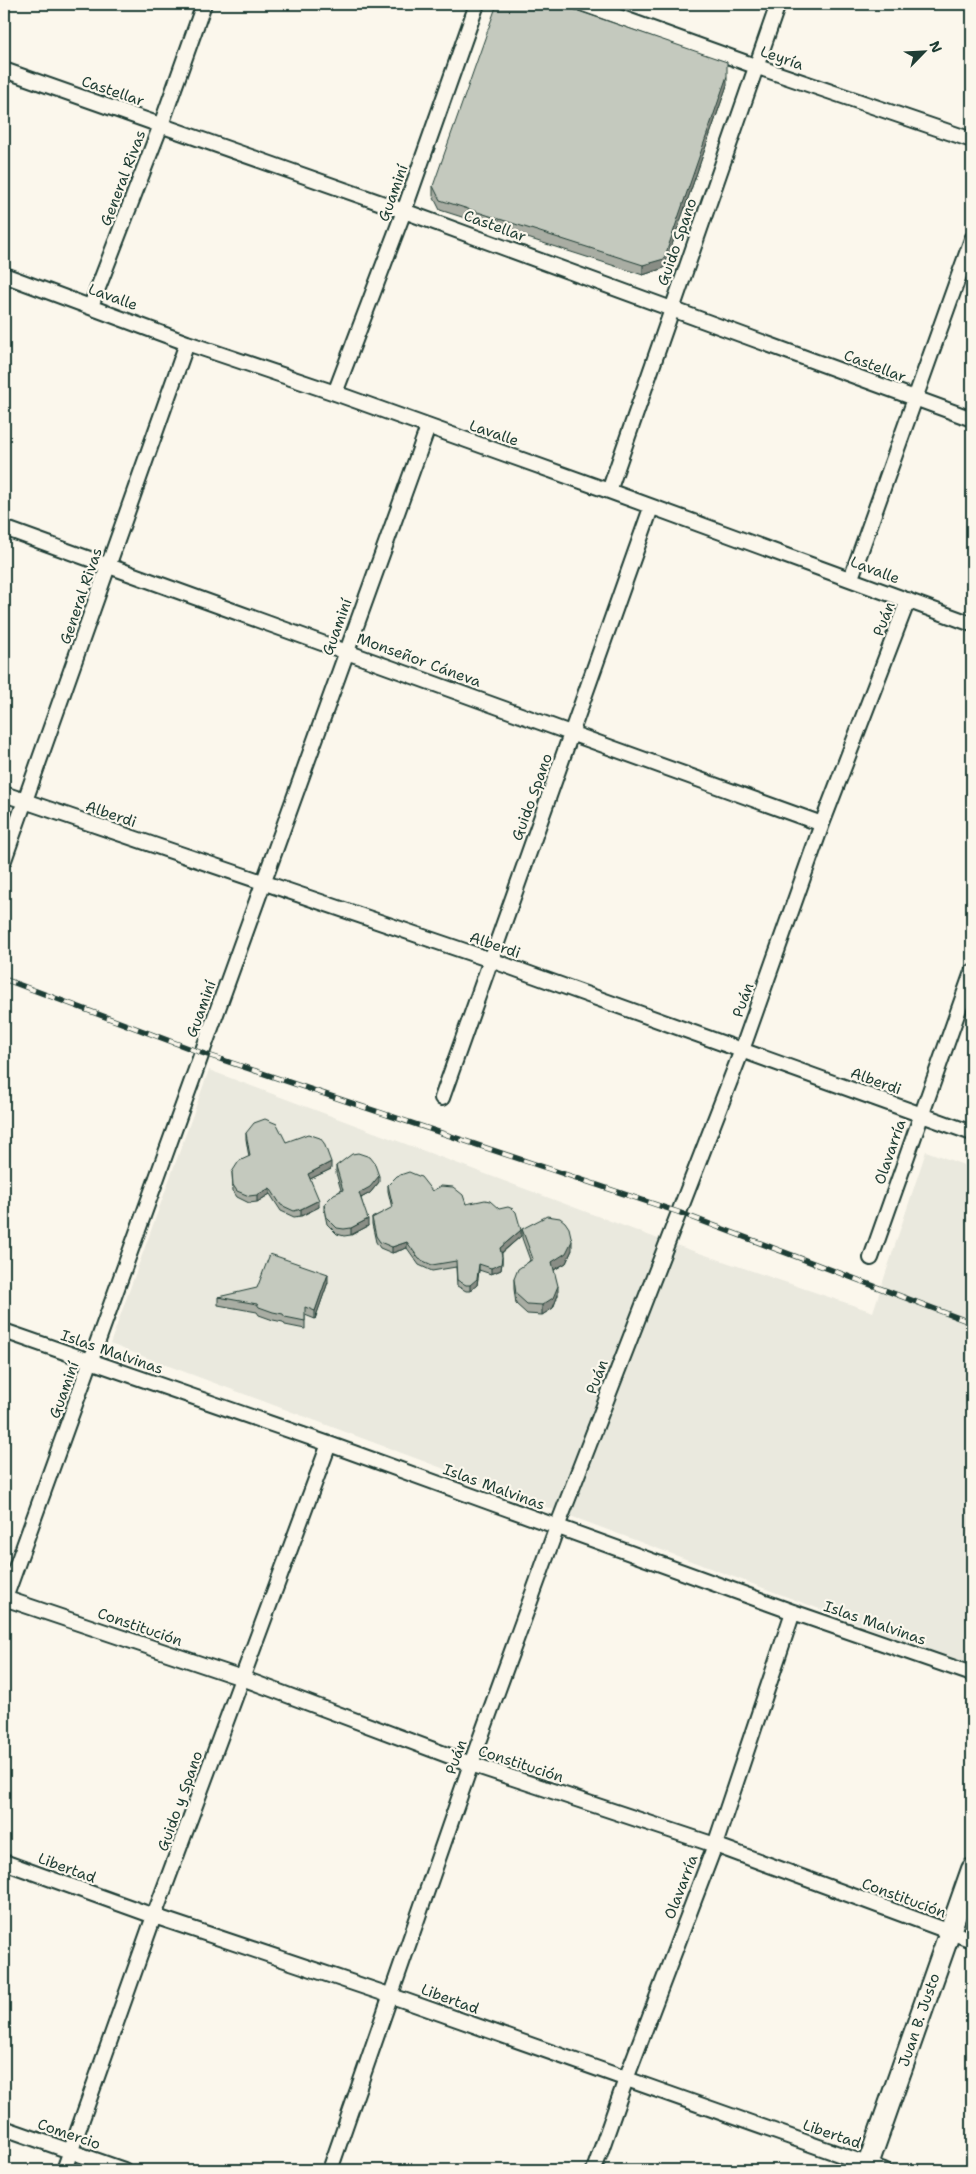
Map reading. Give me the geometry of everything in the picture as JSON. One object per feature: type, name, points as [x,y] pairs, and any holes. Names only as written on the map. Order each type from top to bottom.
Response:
[{"type":"main road","name":"Juan B. Justo","points":[[873,2168],[972,1869]]},
{"type":"street","name":"General Rivas","points":[[91,306],[161,125],[204,4]]},
{"type":"street","name":"Guaminí","points":[[336,393],[404,211],[477,4]]},
{"type":"street","name":"Leyría","points":[[583,4],[755,66],[972,140]]},
{"type":"street","name":"Guido Spano","points":[[609,491],[778,4]]},
{"type":"street","name":"Castellar","points":[[4,70],[404,211],[972,419]]},
{"type":"street","points":[[851,578],[972,239]]},
{"type":"street","name":"Lavalle","points":[[4,275],[187,343],[336,393],[609,491],[651,508],[851,578],[972,624]]},
{"type":"street","name":"General Rivas","points":[[4,860],[187,343]]},
{"type":"street","name":"Guaminí","points":[[4,1599],[428,427]]},
{"type":"street","name":"Guido Spano","points":[[442,1098],[651,508]]},
{"type":"street","name":"Monseñor Cáneva","points":[[4,528],[346,650],[822,824]]},
{"type":"street","name":"Puán","points":[[330,2170],[389,1994],[557,1527],[742,1050],[822,824],[908,600]]},
{"type":"street","name":"Alberdi","points":[[4,794],[490,960],[972,1133]]},
{"type":"street","name":"Olavarría","points":[[871,1258],[920,1114],[972,972]]},
{"type":"street","name":"Islas Malvinas","points":[[4,1331],[329,1444],[793,1612],[972,1674]]},
{"type":"street","name":"Guido y Spano","points":[[64,2170],[154,1916],[329,1444]]},
{"type":"street","name":"Constitución","points":[[4,1599],[242,1678],[471,1764],[714,1845],[972,1940]]},
{"type":"street","name":"Olavarría","points":[[594,2170],[626,2079],[714,1845],[793,1612]]},
{"type":"street","name":"Libertad","points":[[4,1862],[154,1916],[389,1994],[873,2168]]},
{"type":"street","name":"Comercio","points":[[4,2128],[124,2170]]},
{"type":"shaded area","points":[[209,1070],[661,1240],[873,1312],[926,1151],[972,1168],[972,1666],[110,1344]]},
{"type":"building","points":[[497,4],[558,4],[727,62],[727,76],[664,259],[643,265],[440,200],[433,186]]},
{"type":"building","points":[[265,1119],[277,1124],[286,1142],[308,1134],[320,1138],[324,1143],[331,1162],[308,1174],[319,1200],[294,1211],[281,1205],[270,1188],[257,1195],[249,1196],[237,1191],[233,1185],[232,1172],[239,1161],[250,1156],[246,1133],[254,1123]]},
{"type":"building","points":[[358,1153],[370,1157],[379,1176],[370,1187],[359,1193],[368,1219],[351,1228],[337,1228],[327,1218],[324,1204],[334,1194],[343,1190],[336,1166],[352,1154]]},
{"type":"building","points":[[409,1172],[421,1177],[432,1191],[441,1186],[453,1187],[463,1195],[466,1204],[485,1200],[490,1201],[499,1209],[508,1207],[516,1212],[521,1230],[500,1248],[501,1264],[491,1268],[479,1264],[477,1279],[470,1285],[466,1285],[457,1280],[456,1261],[432,1265],[419,1259],[407,1242],[392,1247],[380,1242],[376,1236],[372,1218],[393,1207],[388,1185],[397,1176]]},
{"type":"building","points":[[547,1216],[560,1218],[565,1222],[569,1228],[572,1241],[566,1253],[552,1262],[558,1286],[553,1298],[542,1305],[527,1304],[516,1294],[514,1279],[518,1269],[533,1259],[522,1229]]},
{"type":"building","points":[[270,1254],[328,1274],[315,1311],[305,1307],[305,1321],[285,1317],[283,1314],[259,1307],[257,1304],[218,1297],[257,1288]]},
{"type":"railway","points":[[4,979],[202,1053],[678,1212],[972,1323]]}]
